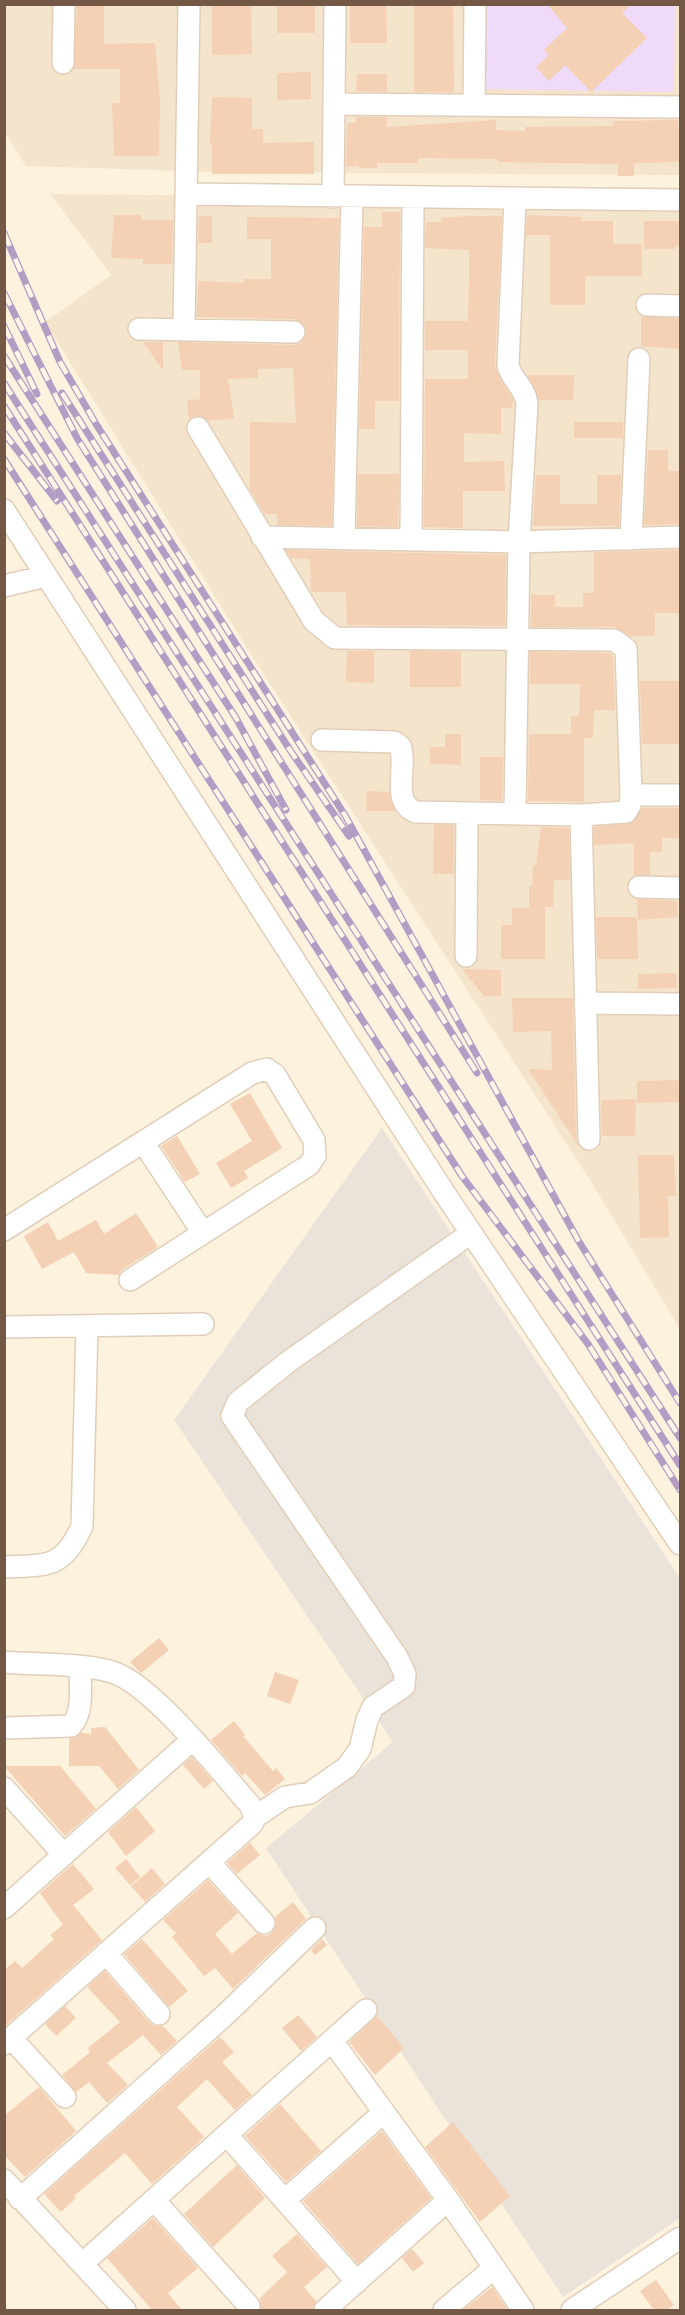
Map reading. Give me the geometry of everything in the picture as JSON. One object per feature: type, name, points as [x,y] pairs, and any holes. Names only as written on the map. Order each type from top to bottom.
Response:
[{"type":"street","points":[[63,63],[64,4]]},
{"type":"street","points":[[184,330],[188,194],[189,4]]},
{"type":"street","points":[[335,4],[334,104],[342,197],[344,538]]},
{"type":"street","points":[[474,105],[475,4]]},
{"type":"street","points":[[334,104],[681,107]]},
{"type":"street","points":[[188,194],[515,200],[681,200]]},
{"type":"street","points":[[411,538],[413,198]]},
{"type":"street","points":[[515,200],[508,356],[509,371],[523,388],[526,403],[519,542],[515,814]]},
{"type":"street","points":[[647,305],[681,306]]},
{"type":"street","points":[[139,329],[294,332]]},
{"type":"street","points":[[631,539],[639,359]]},
{"type":"street","points":[[198,428],[314,621],[335,638],[614,640],[626,649],[631,795],[630,805],[626,812],[581,815],[416,812],[408,809],[403,803],[402,751],[394,742],[322,740]]},
{"type":"street","points":[[4,510],[178,776],[471,1233],[681,1544]]},
{"type":"street","points":[[262,537],[411,538],[519,542],[681,537]]},
{"type":"street","points":[[4,586],[46,576]]},
{"type":"street","points":[[631,795],[681,795]]},
{"type":"street","points":[[466,956],[467,814]]},
{"type":"street","points":[[581,815],[589,1139]]},
{"type":"street","points":[[639,887],[681,888]]},
{"type":"street","points":[[585,1003],[681,1004]]},
{"type":"street","points":[[4,1230],[252,1073],[267,1069],[276,1075],[314,1140],[315,1156],[309,1165],[130,1280]]},
{"type":"street","points":[[143,1142],[203,1233]]},
{"type":"street","points":[[65,2097],[8,2041],[252,1824],[255,1817],[285,1797],[310,1792],[347,1767],[360,1749],[367,1720],[373,1707],[404,1686],[405,1674],[397,1657],[232,1416],[238,1402],[288,1362],[471,1233]]},
{"type":"street","points":[[4,1328],[203,1324]]},
{"type":"street","points":[[4,1567],[51,1565],[74,1545],[82,1526],[87,1326]]},
{"type":"street","points":[[4,1662],[104,1670],[127,1679],[192,1740],[250,1805],[255,1817]]},
{"type":"street","points":[[4,1728],[71,1726],[77,1720],[79,1711],[80,1668]]},
{"type":"street","points":[[4,1908],[192,1740]]},
{"type":"street","points":[[4,1788],[64,1855]]},
{"type":"street","points":[[209,1862],[264,1923]]},
{"type":"street","points":[[20,2199],[225,2015],[315,1928]]},
{"type":"street","points":[[106,1953],[159,2014]]},
{"type":"street","points":[[82,2264],[366,2010]]},
{"type":"street","points":[[332,2040],[448,2200],[523,2310]]},
{"type":"street","points":[[285,2200],[384,2112]]},
{"type":"street","points":[[227,2135],[357,2282]]},
{"type":"street","points":[[4,2180],[125,2310]]},
{"type":"street","points":[[154,2200],[249,2306]]},
{"type":"street","points":[[325,2310],[448,2200]]},
{"type":"street","points":[[572,2310],[677,2247]]},
{"type":"street","points":[[444,2310],[494,2268]]},
{"type":"shaded area","points":[[4,5],[680,5],[680,175],[215,172],[26,166],[5,133]]},
{"type":"shaded area","points":[[486,5],[675,5],[674,92],[484,89]]},
{"type":"shaded area","points":[[50,194],[680,201],[680,1329],[588,1177],[257,664],[45,322],[111,275]]},
{"type":"shaded area","points":[[382,1128],[680,1578],[680,2218],[563,2297],[266,1848],[393,1742],[174,1420]]},
{"type":"building","points":[[77,4],[104,4],[104,44],[155,43],[160,103],[159,156],[114,156],[112,103],[120,103],[120,69],[74,69]]},
{"type":"building","points":[[212,4],[251,4],[252,54],[212,55]]},
{"type":"building","points":[[277,4],[315,4],[315,33],[277,33]]},
{"type":"building","points":[[350,4],[386,4],[387,43],[350,43]]},
{"type":"building","points":[[414,4],[453,4],[454,92],[414,92]]},
{"type":"building","points":[[547,4],[631,4],[622,13],[647,38],[591,92],[565,65],[549,81],[536,67],[549,55],[544,50],[567,28]]},
{"type":"building","points":[[311,72],[311,99],[277,100],[277,73]]},
{"type":"building","points":[[357,74],[387,74],[387,92],[356,91]]},
{"type":"building","points":[[212,97],[252,98],[252,129],[263,129],[263,143],[314,142],[314,174],[212,174],[212,145],[210,145]]},
{"type":"building","points":[[356,117],[387,117],[387,127],[496,120],[496,130],[525,131],[525,127],[613,126],[613,121],[678,120],[678,127],[681,127],[681,162],[634,163],[634,176],[618,176],[618,164],[498,162],[498,159],[418,158],[418,163],[377,163],[377,168],[359,168],[359,166],[346,166],[347,123],[356,123]]},
{"type":"building","points":[[382,212],[400,212],[399,401],[375,401],[375,429],[359,429],[364,227],[382,227]]},
{"type":"building","points":[[114,215],[141,215],[141,220],[173,220],[172,264],[143,264],[143,259],[111,258]]},
{"type":"building","points":[[527,215],[582,217],[582,221],[613,221],[613,244],[642,244],[642,276],[585,276],[585,305],[550,305],[550,235],[526,235]]},
{"type":"building","points":[[199,216],[212,216],[212,243],[198,243]]},
{"type":"building","points":[[502,216],[495,365],[501,381],[513,399],[512,408],[501,408],[501,434],[464,433],[464,462],[504,461],[505,491],[463,491],[463,528],[424,527],[425,379],[468,379],[468,350],[425,350],[425,321],[468,321],[469,278],[469,250],[425,248],[426,222],[441,222],[441,218]]},
{"type":"building","points":[[247,217],[339,218],[332,526],[277,525],[277,514],[265,514],[250,490],[250,422],[296,423],[293,368],[258,369],[258,378],[228,379],[234,418],[209,421],[197,415],[189,419],[187,401],[200,399],[200,370],[182,370],[178,342],[294,345],[301,343],[307,333],[305,325],[294,319],[197,317],[198,281],[244,283],[244,279],[271,279],[271,239],[247,239]]},
{"type":"building","points":[[644,221],[681,221],[681,246],[675,246],[675,249],[644,249]]},
{"type":"building","points":[[641,316],[681,319],[681,349],[641,346]]},
{"type":"building","points":[[143,342],[163,342],[163,370]]},
{"type":"building","points":[[527,375],[574,375],[573,400],[539,400]]},
{"type":"building","points":[[574,422],[623,422],[623,438],[574,438]]},
{"type":"building","points":[[648,450],[668,450],[668,471],[681,471],[681,524],[644,525]]},
{"type":"building","points":[[358,474],[399,474],[398,527],[357,526]]},
{"type":"building","points":[[536,475],[560,475],[560,504],[597,504],[597,475],[621,475],[619,526],[533,526]]},
{"type":"building","points":[[286,550],[506,555],[505,626],[347,625],[346,592],[311,592],[310,559],[291,558]]},
{"type":"building","points":[[681,550],[681,613],[655,613],[655,636],[630,636],[614,627],[531,627],[531,595],[555,595],[555,607],[583,607],[583,593],[594,593],[594,552]]},
{"type":"building","points":[[347,651],[374,651],[374,683],[346,682]]},
{"type":"building","points":[[410,651],[461,652],[461,687],[410,687]]},
{"type":"building","points":[[530,652],[610,653],[613,656],[615,710],[594,710],[593,738],[584,738],[584,802],[528,801],[529,734],[571,734],[571,716],[579,716],[580,684],[530,684]]},
{"type":"building","points":[[640,681],[681,681],[681,744],[642,744]]},
{"type":"building","points":[[445,734],[461,734],[461,765],[430,764],[430,747],[445,747]]},
{"type":"building","points":[[480,757],[503,757],[502,801],[480,800]]},
{"type":"building","points":[[367,791],[389,792],[395,811],[366,811]]},
{"type":"building","points":[[642,808],[681,808],[681,838],[662,838],[662,852],[650,852],[650,875],[634,875],[634,843],[594,845],[594,827],[632,823]]},
{"type":"building","points":[[434,825],[454,825],[454,874],[433,874]]},
{"type":"building","points":[[541,827],[569,828],[570,880],[554,880],[553,907],[545,907],[545,959],[501,959],[501,925],[512,925],[512,908],[529,908],[529,886],[532,886],[533,865],[536,865]]},
{"type":"building","points":[[637,899],[677,901],[678,917],[638,920]]},
{"type":"building","points":[[596,917],[637,917],[638,959],[597,959]]},
{"type":"building","points":[[462,969],[501,970],[501,996],[484,996]]},
{"type":"building","points":[[676,973],[677,988],[638,989],[638,974]]},
{"type":"building","points":[[512,998],[573,998],[576,1139],[580,1148],[528,1069],[552,1070],[551,1031],[513,1032]]},
{"type":"building","points":[[681,1080],[681,1102],[637,1103],[637,1081]]},
{"type":"building","points":[[250,1093],[282,1148],[244,1171],[248,1178],[231,1188],[216,1163],[252,1141],[230,1104]]},
{"type":"building","points":[[636,1099],[635,1136],[602,1136],[601,1100]]},
{"type":"building","points":[[177,1136],[200,1174],[185,1182],[161,1146]]},
{"type":"building","points":[[638,1155],[674,1155],[676,1196],[668,1196],[669,1237],[640,1238]]},
{"type":"building","points":[[136,1213],[158,1247],[123,1269],[118,1275],[86,1273],[74,1252],[42,1269],[24,1236],[48,1222],[58,1241],[96,1220],[104,1234]]},
{"type":"building","points":[[159,1638],[169,1650],[141,1673],[130,1662]]},
{"type":"building","points":[[275,1672],[299,1680],[290,1704],[267,1696]]},
{"type":"building","points":[[234,1721],[245,1735],[243,1736],[273,1771],[276,1768],[285,1779],[265,1795],[245,1773],[242,1776],[211,1740]]},
{"type":"building","points":[[105,1727],[139,1770],[118,1789],[99,1766],[69,1766],[69,1739],[81,1733],[91,1734],[91,1728]]},
{"type":"building","points":[[192,1757],[213,1781],[204,1789],[183,1765]]},
{"type":"building","points":[[4,1766],[60,1766],[96,1809],[65,1836]]},
{"type":"building","points":[[136,1807],[155,1831],[126,1856],[108,1832]]},
{"type":"building","points":[[250,1843],[260,1855],[237,1874],[227,1863]]},
{"type":"building","points":[[126,1859],[140,1877],[130,1885],[115,1868]]},
{"type":"building","points":[[73,1864],[94,1889],[73,1905],[102,1940],[4,2027],[4,1970],[15,1961],[22,1968],[54,1939],[50,1935],[63,1925],[40,1893]]},
{"type":"building","points":[[152,1868],[165,1884],[145,1902],[131,1886]]},
{"type":"building","points":[[208,1880],[238,1913],[215,1934],[232,1954],[257,1933],[266,1936],[272,1933],[276,1926],[275,1917],[293,1902],[306,1919],[233,1989],[215,1968],[204,1976],[172,1937],[176,1933],[163,1920]]},
{"type":"building","points":[[142,1939],[188,1991],[169,2007],[124,1954]]},
{"type":"building","points":[[322,1939],[327,1945],[315,1955],[311,1950]]},
{"type":"building","points":[[105,1971],[149,2022],[155,2026],[163,2026],[177,2041],[161,2055],[143,2035],[107,2063],[128,2085],[107,2103],[89,2082],[76,2092],[62,2075],[90,2052],[88,2048],[120,2022],[87,1987]]},
{"type":"building","points":[[65,2006],[76,2018],[56,2036],[45,2024]]},
{"type":"building","points":[[298,2015],[317,2037],[301,2051],[282,2028]]},
{"type":"building","points":[[377,2016],[404,2048],[375,2075],[349,2042]]},
{"type":"building","points":[[220,2037],[234,2052],[222,2062],[252,2095],[235,2110],[207,2079],[177,2107],[204,2137],[188,2152],[152,2184],[125,2153],[74,2196],[76,2198],[61,2212],[44,2194]]},
{"type":"building","points":[[39,2087],[76,2131],[25,2177],[4,2155],[4,2116]]},
{"type":"building","points":[[280,2104],[321,2151],[286,2182],[245,2136]]},
{"type":"building","points":[[453,2122],[510,2196],[480,2222],[425,2147]]},
{"type":"building","points":[[382,2131],[431,2198],[358,2264],[303,2201]]},
{"type":"building","points":[[237,2165],[265,2198],[213,2247],[184,2214]]},
{"type":"building","points":[[153,2218],[198,2268],[168,2293],[182,2310],[152,2310],[107,2258]]},
{"type":"building","points":[[297,2234],[327,2267],[304,2287],[316,2301],[313,2310],[261,2310],[260,2298],[287,2272],[272,2256]]},
{"type":"building","points":[[412,2249],[424,2263],[413,2272],[402,2258]]},
{"type":"building","points":[[656,2280],[674,2305],[667,2310],[654,2310],[640,2291]]},
{"type":"building","points":[[492,2287],[508,2310],[463,2310],[477,2299]]},
{"type":"railway","points":[[4,233],[60,362],[96,424],[346,817],[578,1240],[680,1403]]},
{"type":"railway","points":[[4,293],[77,438],[477,1073]]},
{"type":"railway","points":[[4,326],[37,394]]},
{"type":"railway","points":[[4,356],[236,718],[286,810]]},
{"type":"railway","points":[[4,383],[680,1438]]},
{"type":"railway","points":[[62,393],[290,750],[349,836]]},
{"type":"railway","points":[[4,406],[680,1465]]},
{"type":"railway","points":[[4,433],[57,501]]},
{"type":"railway","points":[[4,459],[462,1176],[588,1344],[680,1490]]}]
